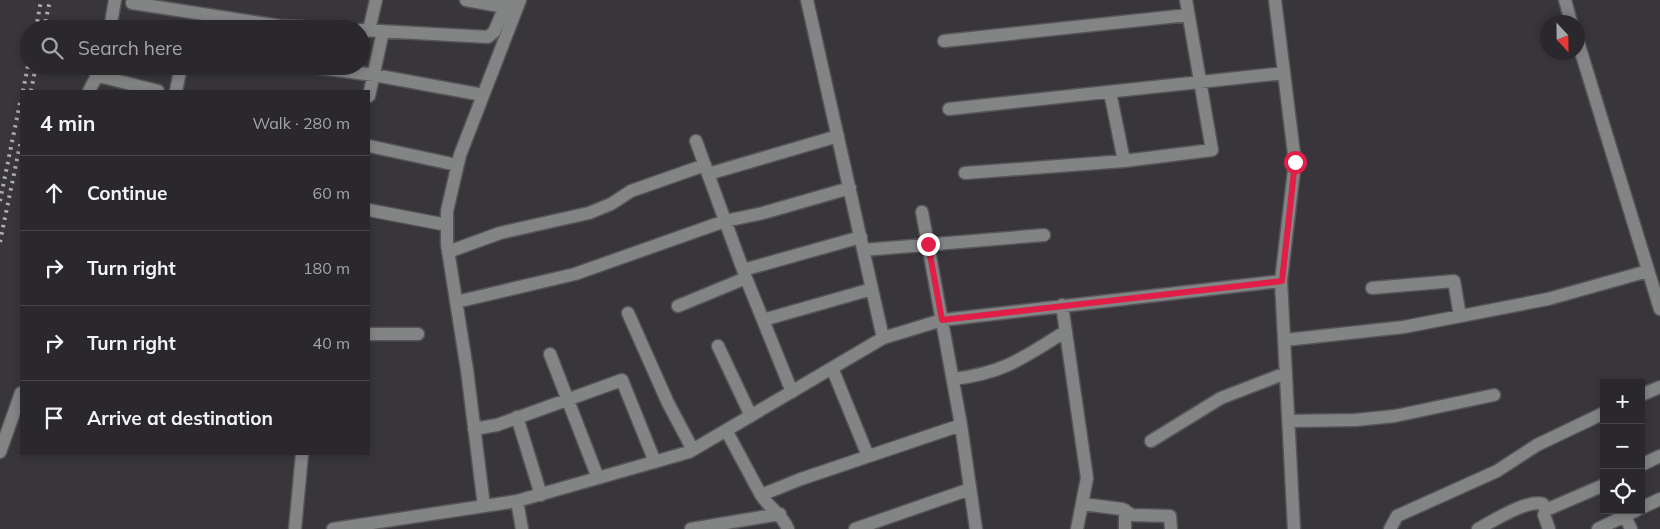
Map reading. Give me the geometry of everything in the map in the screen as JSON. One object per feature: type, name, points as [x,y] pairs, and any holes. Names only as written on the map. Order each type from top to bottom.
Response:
[{"type":"street","points":[[112,20],[115,0]]},
{"type":"street","points":[[369,20],[376,0]]},
{"type":"street","points":[[370,30],[488,37],[494,32],[506,4],[466,0]]},
{"type":"street","points":[[484,506],[448,252],[448,203],[457,164],[520,0]]},
{"type":"street","points":[[807,0],[883,338]]},
{"type":"street","points":[[965,173],[1124,161],[1212,150],[1186,0]]},
{"type":"street","points":[[1275,0],[1295,162],[1282,281],[1294,529]]},
{"type":"street","points":[[1564,0],[1569,15]]},
{"type":"street","points":[[132,3],[171,5],[249,20]]},
{"type":"street","points":[[944,41],[1188,15]]},
{"type":"street","points":[[370,92],[383,31]]},
{"type":"street","points":[[1584,60],[1660,309]]},
{"type":"street","points":[[949,109],[1284,73]]},
{"type":"street","points":[[370,74],[483,95]]},
{"type":"street","points":[[90,90],[99,75]]},
{"type":"street","points":[[112,75],[155,90]]},
{"type":"street","points":[[176,90],[179,75]]},
{"type":"street","points":[[1110,92],[1124,161]]},
{"type":"street","points":[[448,252],[500,233],[589,213],[611,204],[631,191],[707,169],[838,136]]},
{"type":"street","points":[[696,141],[745,274],[792,392]]},
{"type":"street","points":[[370,146],[457,164]]},
{"type":"street","points":[[456,302],[575,274],[725,220],[763,213],[850,188]]},
{"type":"street","points":[[370,210],[447,225]]},
{"type":"street","points":[[922,212],[961,425],[976,529]]},
{"type":"street","points":[[678,306],[745,274],[862,244],[928,244],[1044,235]]},
{"type":"street","points":[[1285,340],[1404,326],[1460,316],[1548,299],[1648,270]]},
{"type":"street","points":[[333,529],[398,524],[517,501],[693,450],[883,338],[942,320],[1282,281]]},
{"type":"street","points":[[1372,288],[1454,281],[1460,316]]},
{"type":"street","points":[[763,320],[872,288]]},
{"type":"street","points":[[1062,305],[1087,478],[1077,529]]},
{"type":"street","points":[[628,313],[668,403],[693,450]]},
{"type":"street","points":[[953,379],[988,374],[1011,365],[1066,331]]},
{"type":"street","points":[[370,334],[418,334]]},
{"type":"street","points":[[718,346],[751,416]]},
{"type":"street","points":[[550,354],[598,478]]},
{"type":"street","points":[[832,368],[868,456]]},
{"type":"street","points":[[1150,441],[1221,398],[1286,373]]},
{"type":"street","points":[[474,429],[497,425],[517,416],[622,380],[654,462]]},
{"type":"street","points":[[1645,393],[1660,387]]},
{"type":"street","points":[[0,452],[20,396]]},
{"type":"street","points":[[1289,422],[1355,420],[1395,416],[1494,396]]},
{"type":"street","points":[[1390,529],[1396,516],[1497,471],[1537,445],[1600,415]]},
{"type":"street","points":[[517,416],[541,495]]},
{"type":"street","points":[[761,496],[801,479],[961,425]]},
{"type":"street","points":[[726,430],[761,496],[767,505],[780,514],[788,529]]},
{"type":"street","points":[[295,529],[302,455]]},
{"type":"street","points":[[1645,462],[1660,456]]},
{"type":"street","points":[[1546,510],[1600,487]]},
{"type":"street","points":[[855,529],[970,490]]},
{"type":"street","points":[[1645,506],[1660,499]]},
{"type":"street","points":[[517,501],[522,529]]},
{"type":"street","points":[[1478,529],[1524,506],[1538,502],[1543,504],[1546,510],[1544,515],[1549,529]]},
{"type":"street","points":[[1083,504],[1125,510],[1132,515],[1170,516],[1171,529]]},
{"type":"street","points":[[1125,510],[1125,529]]},
{"type":"street","points":[[691,529],[760,524],[780,514]]},
{"type":"street","points":[[1598,529],[1621,514]]},
{"type":"street","points":[[1624,514],[1631,529]]},
{"type":"railway","points":[[38,20],[41,0]]},
{"type":"railway","points":[[46,20],[50,0]]},
{"type":"railway","points":[[23,90],[26,75]]},
{"type":"railway","points":[[31,90],[34,75]]},
{"type":"railway","points":[[0,201],[20,103]]},
{"type":"railway","points":[[0,242],[20,145]]},
{"type":"route","points":[[928,244],[942,320],[1282,281],[1295,162]]}]
